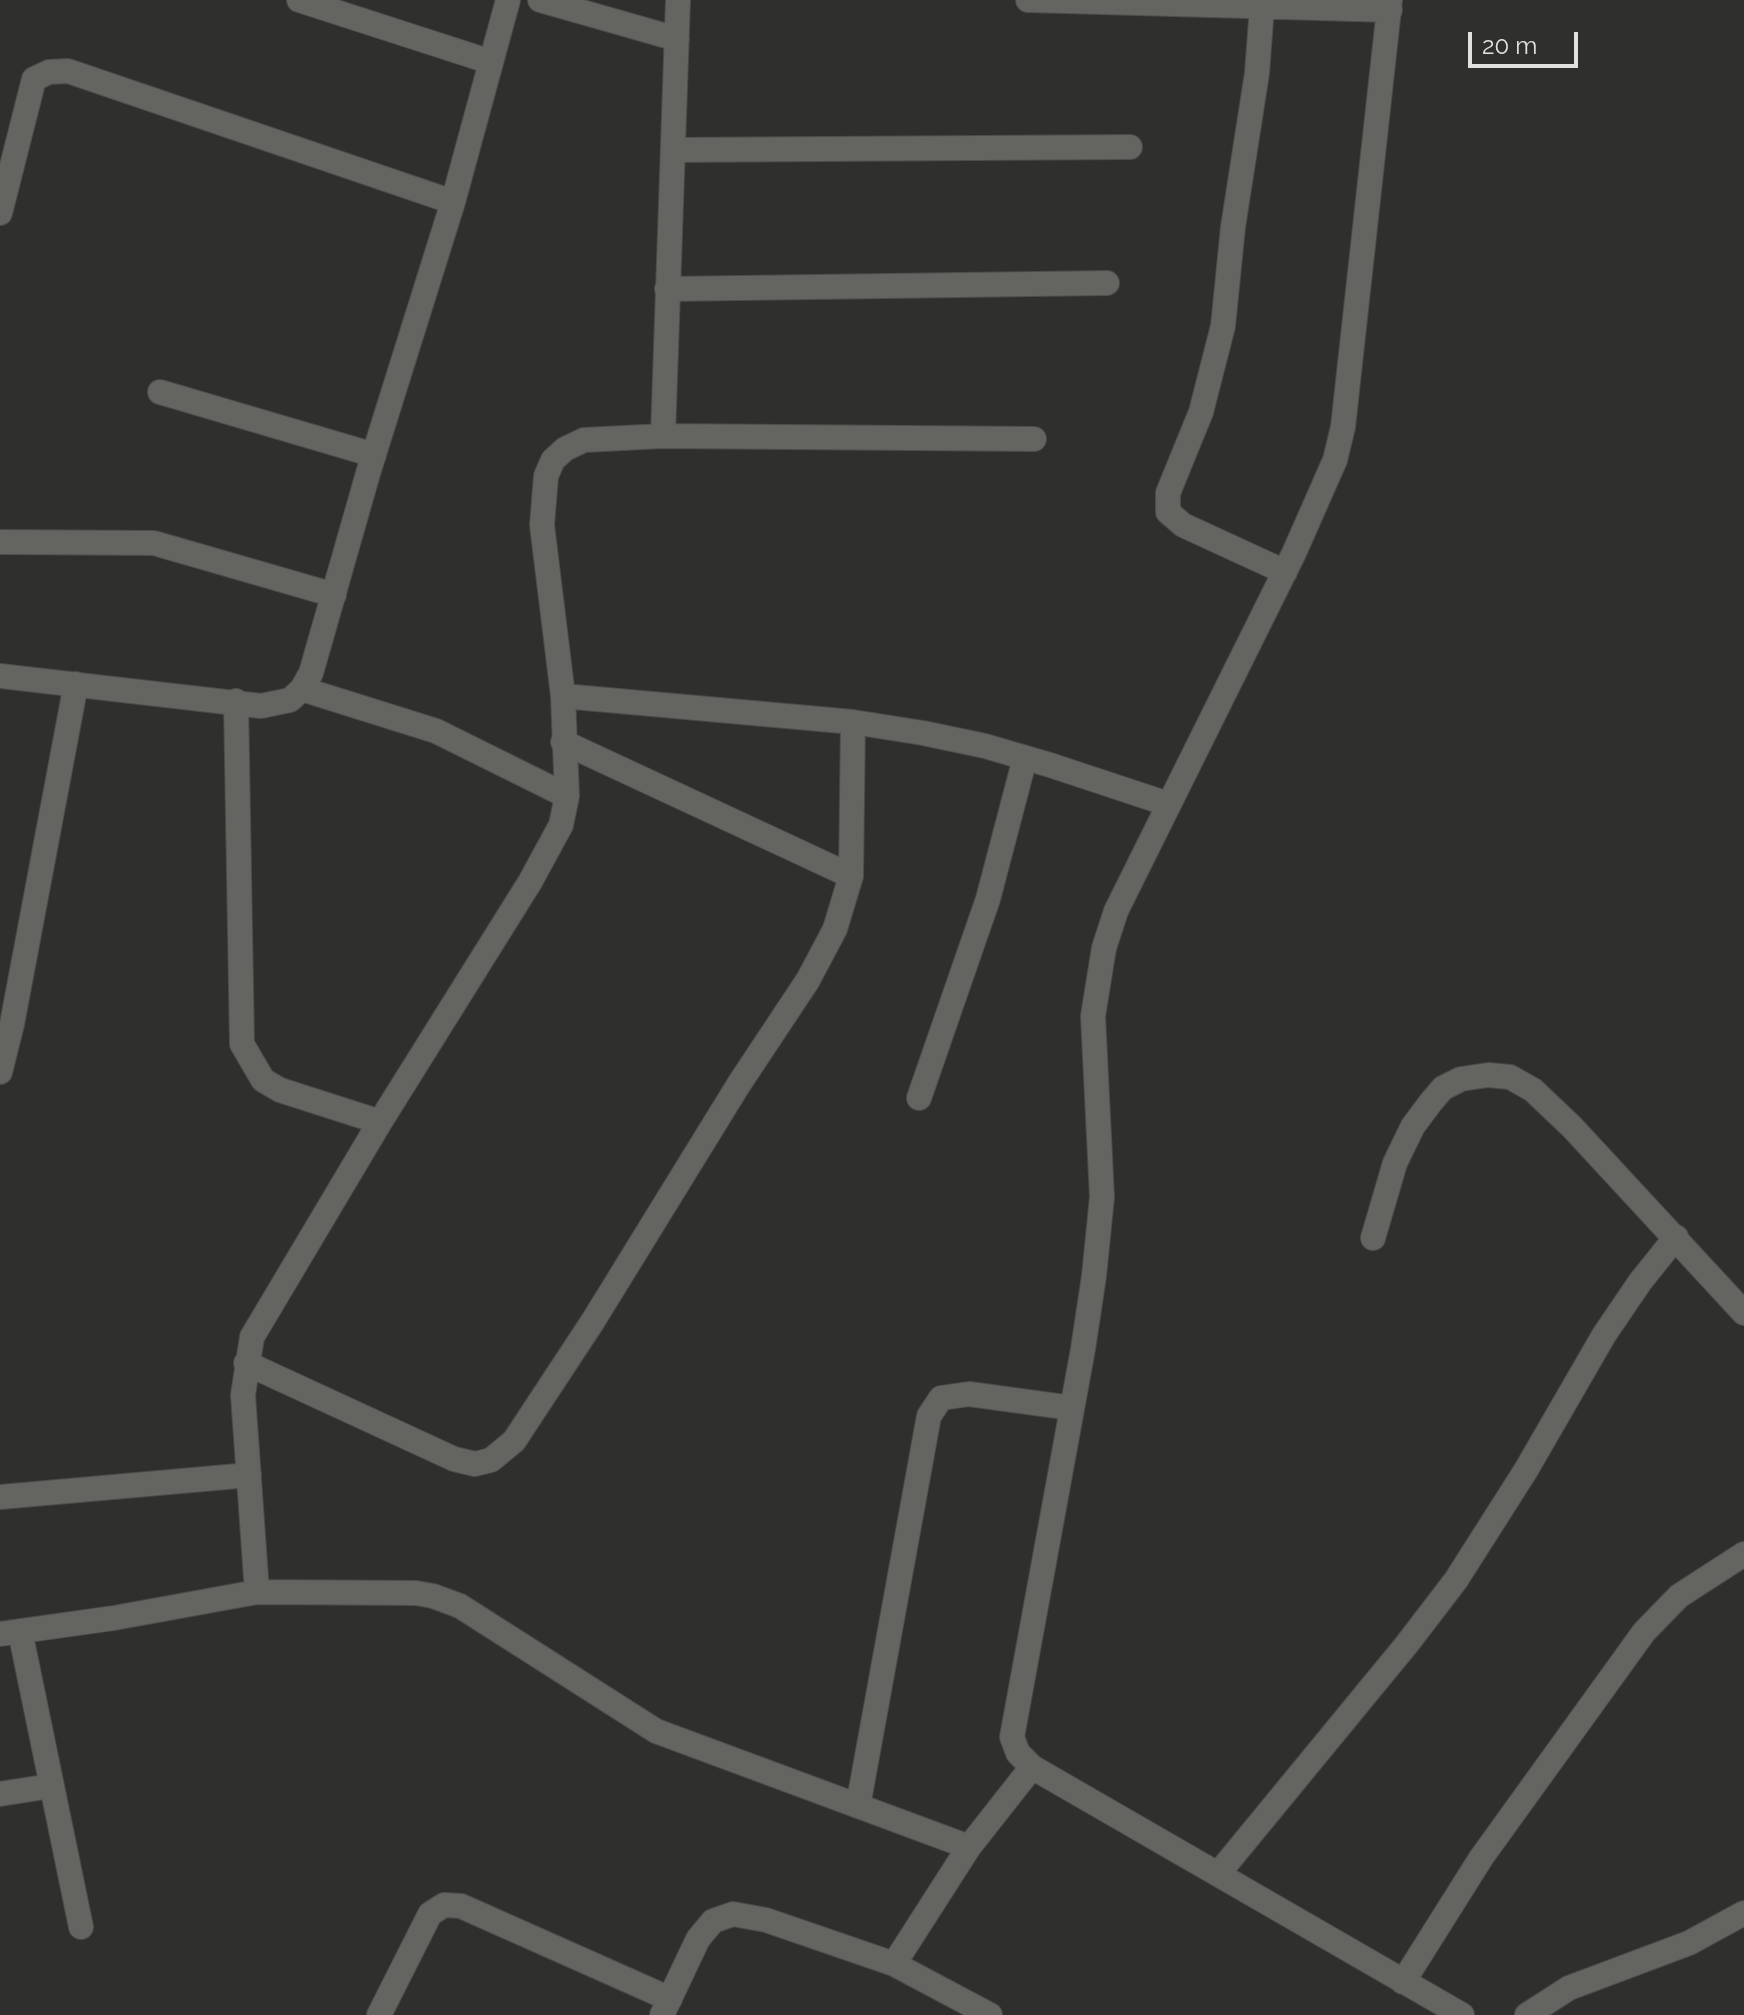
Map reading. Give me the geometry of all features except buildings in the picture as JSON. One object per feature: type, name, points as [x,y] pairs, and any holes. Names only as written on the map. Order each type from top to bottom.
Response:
[{"type":"street","points":[[299,0],[491,62]]},
{"type":"street","points":[[0,676],[261,706],[290,700],[302,689],[311,673],[374,455],[453,202],[508,0]]},
{"type":"street","points":[[540,0],[677,39]]},
{"type":"street","points":[[663,436],[678,0]]},
{"type":"street","points":[[1028,0],[1262,7],[1390,5],[1343,427],[1335,460],[1285,572],[1116,911],[1104,948],[1093,1016],[1102,1197],[1094,1276],[1012,1737],[1018,1753],[1032,1767],[1462,2015]]},
{"type":"street","points":[[1262,7],[1257,73],[1233,227],[1223,326],[1201,412],[1168,493],[1168,512],[1183,525],[1285,572]]},
{"type":"street","points":[[0,213],[34,79],[49,72],[68,71],[453,202]]},
{"type":"street","points":[[673,150],[1130,147]]},
{"type":"street","points":[[667,289],[1107,283]]},
{"type":"street","points":[[160,392],[374,455]]},
{"type":"street","points":[[257,1592],[243,1395],[252,1337],[380,1122],[550,848],[561,825],[567,796],[563,696],[542,525],[546,476],[553,460],[565,449],[584,440],[663,436],[1034,439]]},
{"type":"street","points":[[0,542],[154,543],[334,595]]},
{"type":"street","points":[[0,1072],[12,1024],[76,684]]},
{"type":"street","points":[[302,689],[436,731],[567,796]]},
{"type":"street","points":[[563,696],[853,722],[954,740],[1025,758],[1168,804]]},
{"type":"street","points":[[236,701],[242,1044],[263,1080],[280,1090],[380,1122]]},
{"type":"street","points":[[246,1363],[454,1459],[475,1464],[491,1460],[514,1441],[808,980],[835,929],[851,876],[853,722]]},
{"type":"street","points":[[563,742],[851,876]]},
{"type":"street","points":[[919,1098],[988,899],[1025,758]]},
{"type":"street","points":[[1373,1238],[1395,1163],[1413,1126],[1443,1088],[1461,1079],[1488,1075],[1510,1077],[1533,1090],[1676,1237],[1744,1313]]},
{"type":"street","points":[[1218,1874],[1456,1580],[1526,1470],[1604,1335],[1676,1237]]},
{"type":"street","points":[[858,1806],[929,1416],[941,1398],[969,1394],[1072,1408]]},
{"type":"street","points":[[0,1497],[249,1475]]},
{"type":"street","points":[[1403,1982],[1481,1858],[1644,1632],[1679,1596],[1744,1554]]},
{"type":"street","points":[[81,1927],[51,1786],[10,1633],[257,1592],[416,1593],[433,1596],[460,1606],[656,1731],[969,1847]]},
{"type":"street","points":[[894,1964],[969,1847],[1032,1767]]},
{"type":"street","points":[[0,1794],[51,1786]]},
{"type":"street","points":[[379,2015],[430,1914],[444,1905],[461,1906],[666,2007],[698,1939],[713,1921],[733,1914],[766,1920],[894,1964],[990,2015]]},
{"type":"street","points":[[1527,2015],[1569,1988],[1689,1943],[1744,1913]]}]
